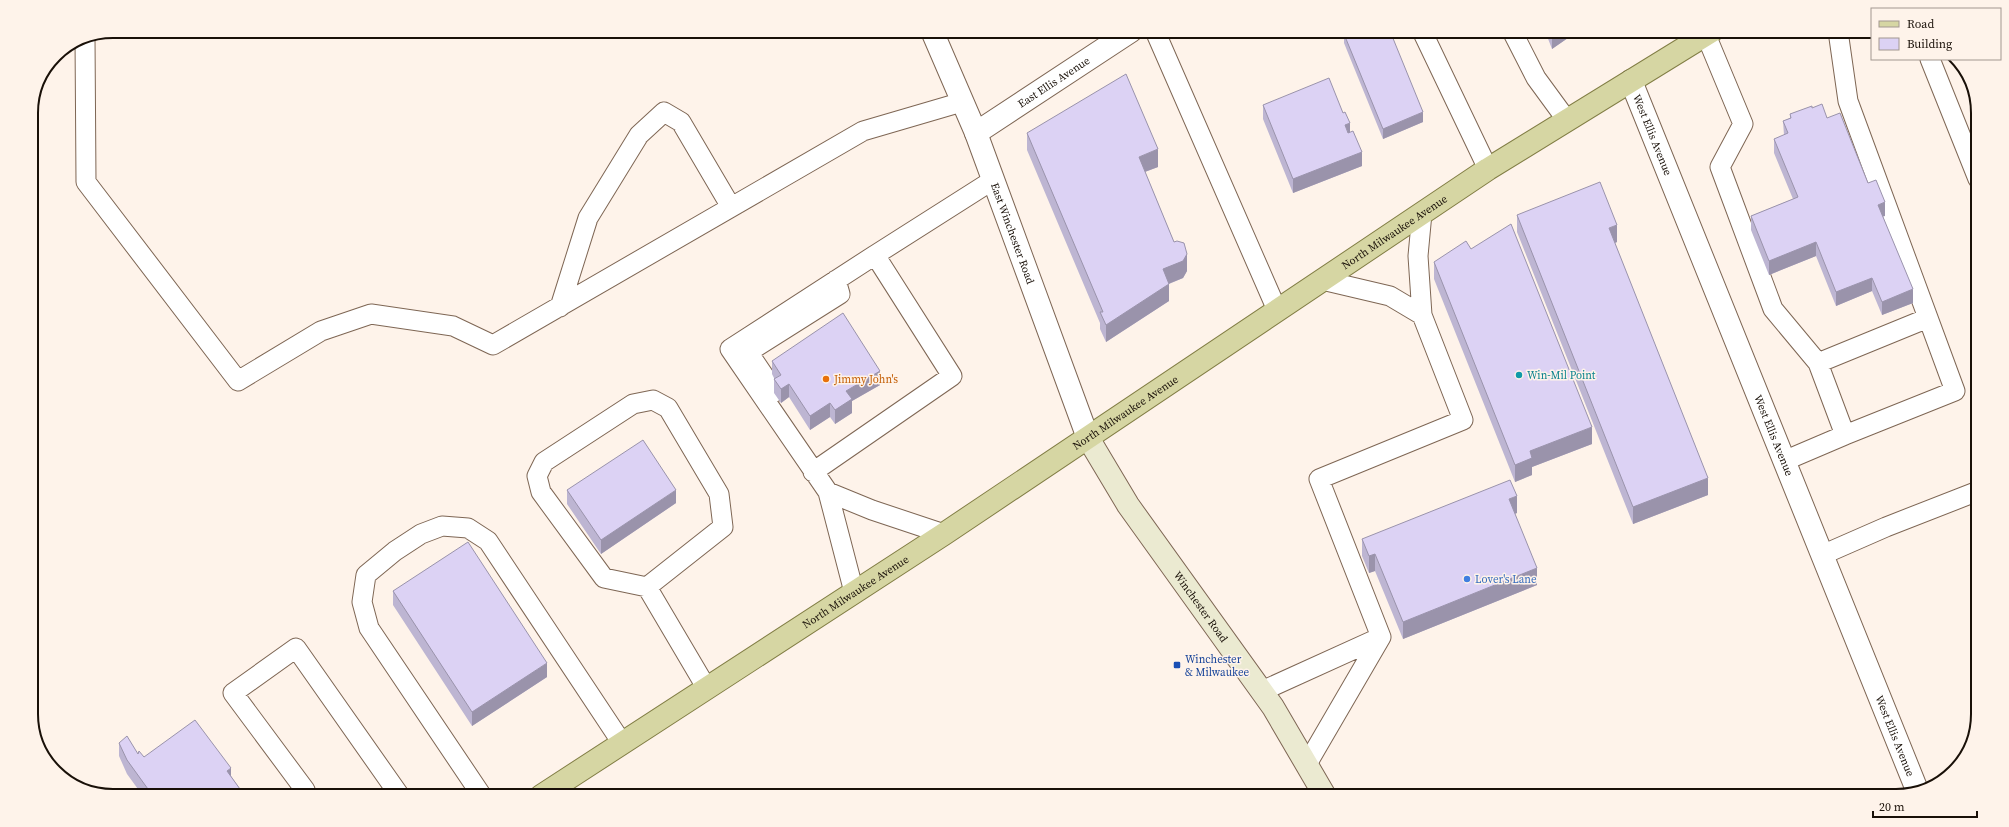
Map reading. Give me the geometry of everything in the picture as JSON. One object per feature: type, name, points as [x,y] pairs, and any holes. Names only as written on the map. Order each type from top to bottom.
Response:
[{"type":"main road","name":"North Milwaukee Avenue","points":[[552,789],[706,687],[944,534],[1488,169],[1566,119],[1631,81],[1696,38]]},
{"type":"main road","name":"Winchester Road","points":[[1088,438],[1128,505],[1262,691],[1321,789]]},
{"type":"street","name":"East Winchester Road","points":[[935,38],[976,133],[1088,438]]},
{"type":"street","name":"East Ellis Avenue","points":[[976,133],[1120,38]]},
{"type":"street","name":"West Ellis Avenue","points":[[1631,81],[1915,786]]},
{"type":"lane","points":[[1158,38],[1277,310]]},
{"type":"lane","points":[[1425,38],[1488,169]]},
{"type":"lane","points":[[1516,38],[1536,78],[1566,119]]},
{"type":"lane","points":[[1704,38],[1743,124],[1720,167],[1773,309],[1818,363],[1845,435]]},
{"type":"lane","points":[[1784,460],[1955,391],[1848,101],[1839,38]]},
{"type":"lane","points":[[85,44],[86,182],[238,380],[321,331],[371,314],[453,326],[493,345],[863,131],[962,102]]},
{"type":"lane","points":[[1930,60],[1971,160]]},
{"type":"lane","points":[[560,307],[588,218],[638,135],[664,112],[681,122],[731,207]]},
{"type":"lane","points":[[854,592],[828,492],[808,465],[730,349],[993,180]]},
{"type":"lane","points":[[1381,637],[1319,479],[1463,420],[1422,315],[1418,256],[1422,213]]},
{"type":"lane","points":[[808,465],[952,376],[875,255]]},
{"type":"lane","points":[[808,465],[809,442],[752,358],[754,348],[840,294],[836,280]]},
{"type":"lane","points":[[1322,280],[1390,296],[1422,315]]},
{"type":"lane","points":[[1818,363],[1928,318]]},
{"type":"lane","points":[[647,587],[723,527],[719,494],[668,408],[653,400],[633,404],[544,462],[537,476],[541,492],[579,546],[604,578],[647,587],[706,687]]},
{"type":"lane","points":[[828,492],[872,510],[944,534]]},
{"type":"lane","points":[[1822,555],[1886,527],[1971,494]]},
{"type":"lane","points":[[477,789],[369,628],[362,602],[366,575],[395,551],[421,534],[442,526],[468,528],[488,541],[622,743]]},
{"type":"lane","points":[[1262,691],[1381,637]]},
{"type":"lane","points":[[1307,764],[1381,637]]},
{"type":"lane","points":[[304,789],[233,693],[296,648],[395,789]]},
{"type":"building","points":[[1346,38],[1393,38],[1423,112],[1383,129]]},
{"type":"building","points":[[1126,74],[1158,149],[1139,157],[1174,242],[1177,241],[1184,243],[1187,254],[1183,261],[1163,269],[1169,284],[1106,325],[1100,312],[1103,312],[1027,133]]},
{"type":"building","points":[[1329,78],[1343,113],[1345,112],[1350,123],[1345,125],[1348,133],[1353,131],[1362,152],[1293,179],[1263,105]]},
{"type":"building","points":[[1822,104],[1827,118],[1840,113],[1868,183],[1876,180],[1885,202],[1878,205],[1913,289],[1882,302],[1872,278],[1836,292],[1816,242],[1769,261],[1751,216],[1798,197],[1774,139],[1788,133],[1783,121],[1791,118],[1790,114]]},
{"type":"building","points":[[1600,182],[1617,225],[1609,228],[1708,478],[1633,507],[1517,215]]},
{"type":"building","name":"Win-Mil Point","points":[[1511,224],[1592,427],[1530,451],[1532,458],[1515,465],[1434,262],[1466,241],[1471,249]]},
{"type":"building","name":"Jimmy John's","points":[[843,313],[880,371],[846,391],[852,399],[835,410],[830,403],[810,416],[789,384],[781,389],[774,379],[781,375],[772,361]]},
{"type":"building","points":[[643,440],[676,490],[601,540],[567,490]]},
{"type":"building","points":[[1510,480],[1517,496],[1509,499],[1537,568],[1403,622],[1375,554],[1369,556],[1362,539]]},
{"type":"building","points":[[468,542],[547,663],[472,712],[393,591]]},
{"type":"building","points":[[195,720],[231,768],[227,771],[240,789],[148,789],[127,760],[119,743],[127,736],[138,754],[139,751],[144,757]]},
{"type":"place","name":"Win-Mil Point","points":[[1519,375]]},
{"type":"place","name":"Jimmy John's","points":[[826,379]]},
{"type":"place","name":"Lover's Lane","points":[[1467,579]]},
{"type":"place","name":"Winchester & Milwaukee","points":[[1177,665]]}]
